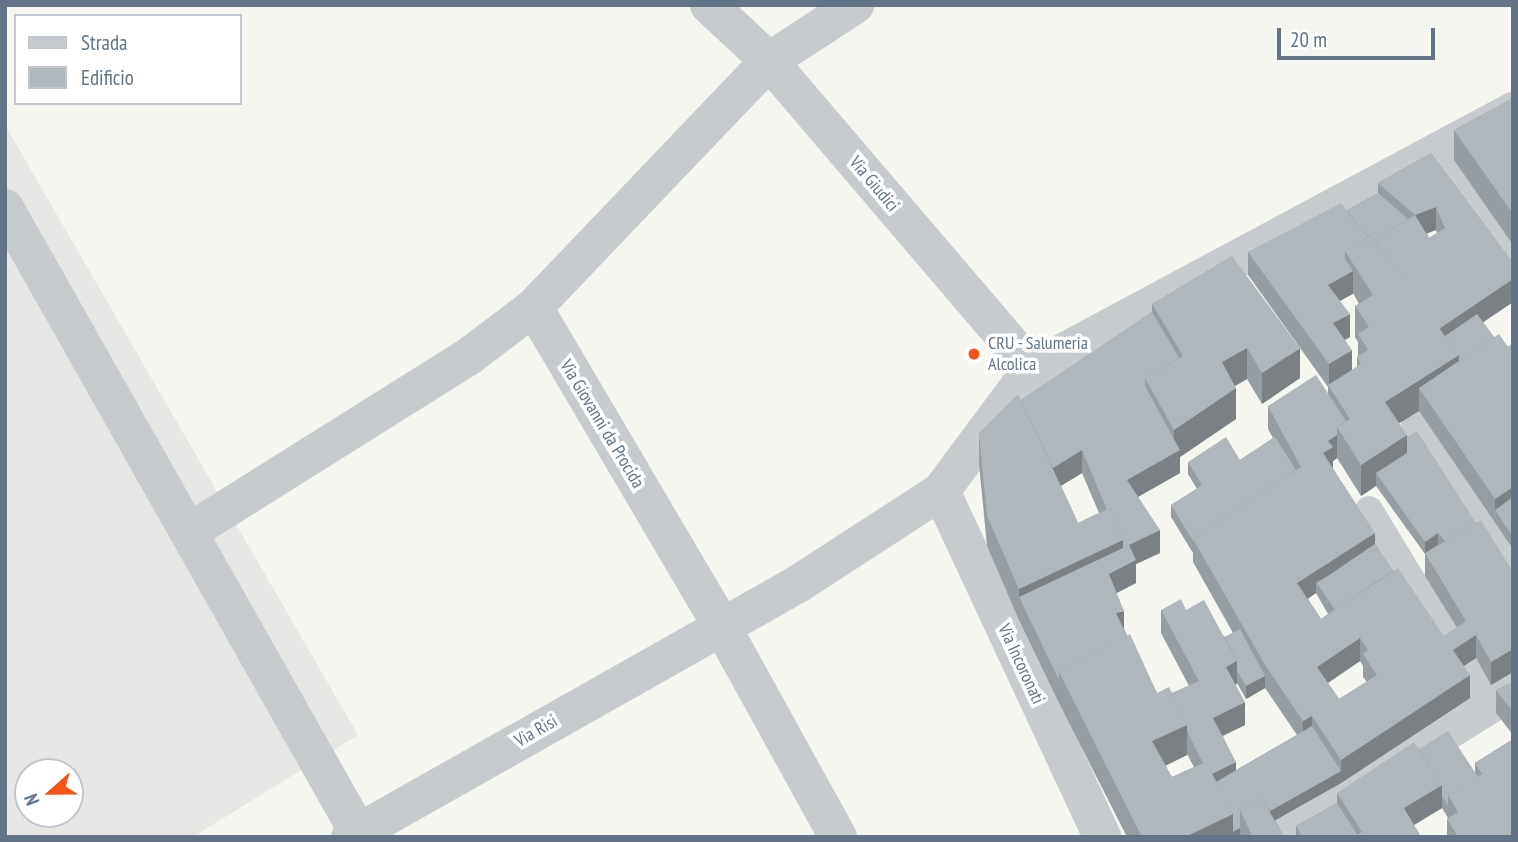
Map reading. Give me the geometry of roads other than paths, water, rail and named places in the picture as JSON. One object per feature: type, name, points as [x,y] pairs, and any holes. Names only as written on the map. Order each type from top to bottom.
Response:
[{"type":"street","name":"Via Giudici","points":[[709,5],[769,61],[1032,369]]},
{"type":"street","points":[[189,532],[468,357],[534,307],[769,61],[856,5]]},
{"type":"street","points":[[941,491],[1032,369],[1513,111]]},
{"type":"street","points":[[1435,153],[1513,269]]},
{"type":"street","points":[[5,208],[189,532],[354,834]]},
{"type":"street","name":"Via Giovanni da Procida","points":[[534,307],[721,625],[838,837]]},
{"type":"street","name":"Via Risi","points":[[354,834],[798,584],[941,491]]},
{"type":"street","name":"Via Incoronati","points":[[941,491],[1101,837]]},
{"type":"street","points":[[1278,837],[1500,697]]},
{"type":"lane","points":[[1415,424],[1513,574]]},
{"type":"lane","points":[[1369,510],[1460,659],[1500,697]]},
{"type":"place","name":"CRU - Salumeria Alcolica","points":[[974,354]]}]
